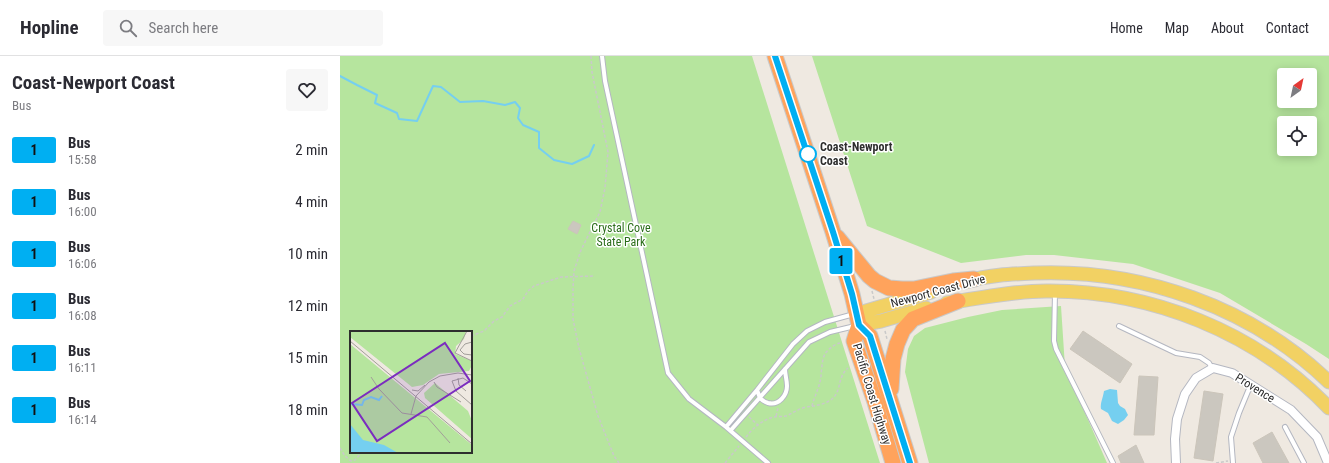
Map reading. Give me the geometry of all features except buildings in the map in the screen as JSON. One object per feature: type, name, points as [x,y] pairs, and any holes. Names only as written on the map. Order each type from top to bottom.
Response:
[{"type":"highway","name":"Pacific Coast Highway","points":[[775,56],[833,232],[858,319],[870,336],[910,463]]},
{"type":"highway","points":[[833,232],[869,276],[875,281],[889,288],[914,289],[953,281],[974,279]]},
{"type":"highway","points":[[890,400],[893,359],[903,330],[913,319],[958,301]]},
{"type":"highway","name":"Pacific Coast Highway","points":[[858,319],[854,341],[875,402],[893,463]]},
{"type":"main road","name":"Newport Coast Drive","points":[[858,319],[974,279],[1016,274],[1054,272],[1134,281],[1186,295],[1208,303],[1258,328],[1316,369],[1329,382]]},
{"type":"main road","name":"Newport Coast Drive","points":[[858,319],[881,321],[935,305],[1011,292],[1055,291],[1087,293],[1155,304],[1194,318],[1249,345],[1302,382],[1329,408]]},
{"type":"street","name":"Provence","points":[[1213,368],[1232,373],[1291,410],[1317,437],[1328,463]]},
{"type":"street","points":[[1176,463],[1175,439],[1177,419],[1185,394],[1196,378],[1213,368]]},
{"type":"lane","points":[[602,56],[604,81],[668,373],[689,399],[731,430],[768,463]]},
{"type":"lane","points":[[1055,291],[1054,341],[1056,349],[1113,463]]},
{"type":"lane","points":[[726,427],[793,344],[807,331],[825,322],[858,319]]},
{"type":"lane","points":[[731,430],[809,342],[858,319]]},
{"type":"lane","points":[[1119,326],[1176,353],[1200,357],[1209,363],[1213,368]]},
{"type":"lane","points":[[757,390],[760,398],[769,403],[777,403],[782,399],[786,392],[787,386],[784,369]]},
{"type":"lane","points":[[1232,462],[1231,437],[1251,384]]},
{"type":"lane","points":[[1285,427],[1304,463]]},
{"type":"path","points":[[591,56],[592,72],[608,152],[605,188],[600,212],[581,250],[574,276],[573,319],[579,348],[598,416],[614,456],[619,463]]},
{"type":"path","points":[[472,336],[484,331],[494,321],[502,317],[510,306],[523,299],[528,291],[534,286],[561,277],[596,276]]},
{"type":"path","points":[[870,287],[875,301]]},
{"type":"path","points":[[869,298],[873,296]]},
{"type":"path","points":[[884,327],[888,341],[890,342]]},
{"type":"path","points":[[812,406],[820,383],[824,357],[831,348],[840,343]]},
{"type":"path","points":[[725,463],[743,441],[758,425],[764,421],[785,416],[797,410],[829,401],[835,396],[843,372],[848,368]]},
{"type":"path","points":[[776,417],[778,407],[777,403]]},
{"type":"path","points":[[746,414],[758,425]]},
{"type":"path","points":[[340,448],[345,456],[351,461],[355,460],[361,453]]},
{"type":"path","points":[[1216,463],[1232,462]]},
{"type":"green space","name":"Crystal Cove State Park","points":[[340,56],[752,56],[880,463],[340,463]]},
{"type":"green space","points":[[812,56],[1329,56],[1329,359],[1220,293],[1133,264],[1054,255],[1026,255],[961,263],[867,226]]},
{"type":"green space","points":[[1061,306],[1065,367],[1107,463],[929,463],[905,372],[908,349],[914,336],[925,328],[1002,310]]},
{"type":"water","points":[[1110,389],[1117,390],[1118,403],[1125,409],[1128,415],[1118,424],[1112,421],[1108,413],[1101,409],[1104,391]]},
{"type":"waterway","points":[[340,76],[377,95],[375,103],[397,113],[399,119],[417,121],[433,86],[441,87],[460,102],[483,101],[505,105],[515,102],[520,108],[518,118],[523,125],[539,132],[539,148],[554,160],[572,164],[589,156],[594,145]]},
{"type":"bus line","name":"1","points":[[775,56],[833,232],[852,294],[859,325],[870,336],[910,463]]},
{"type":"place","name":"Coast-Newport Coast","points":[[808,154]]}]
